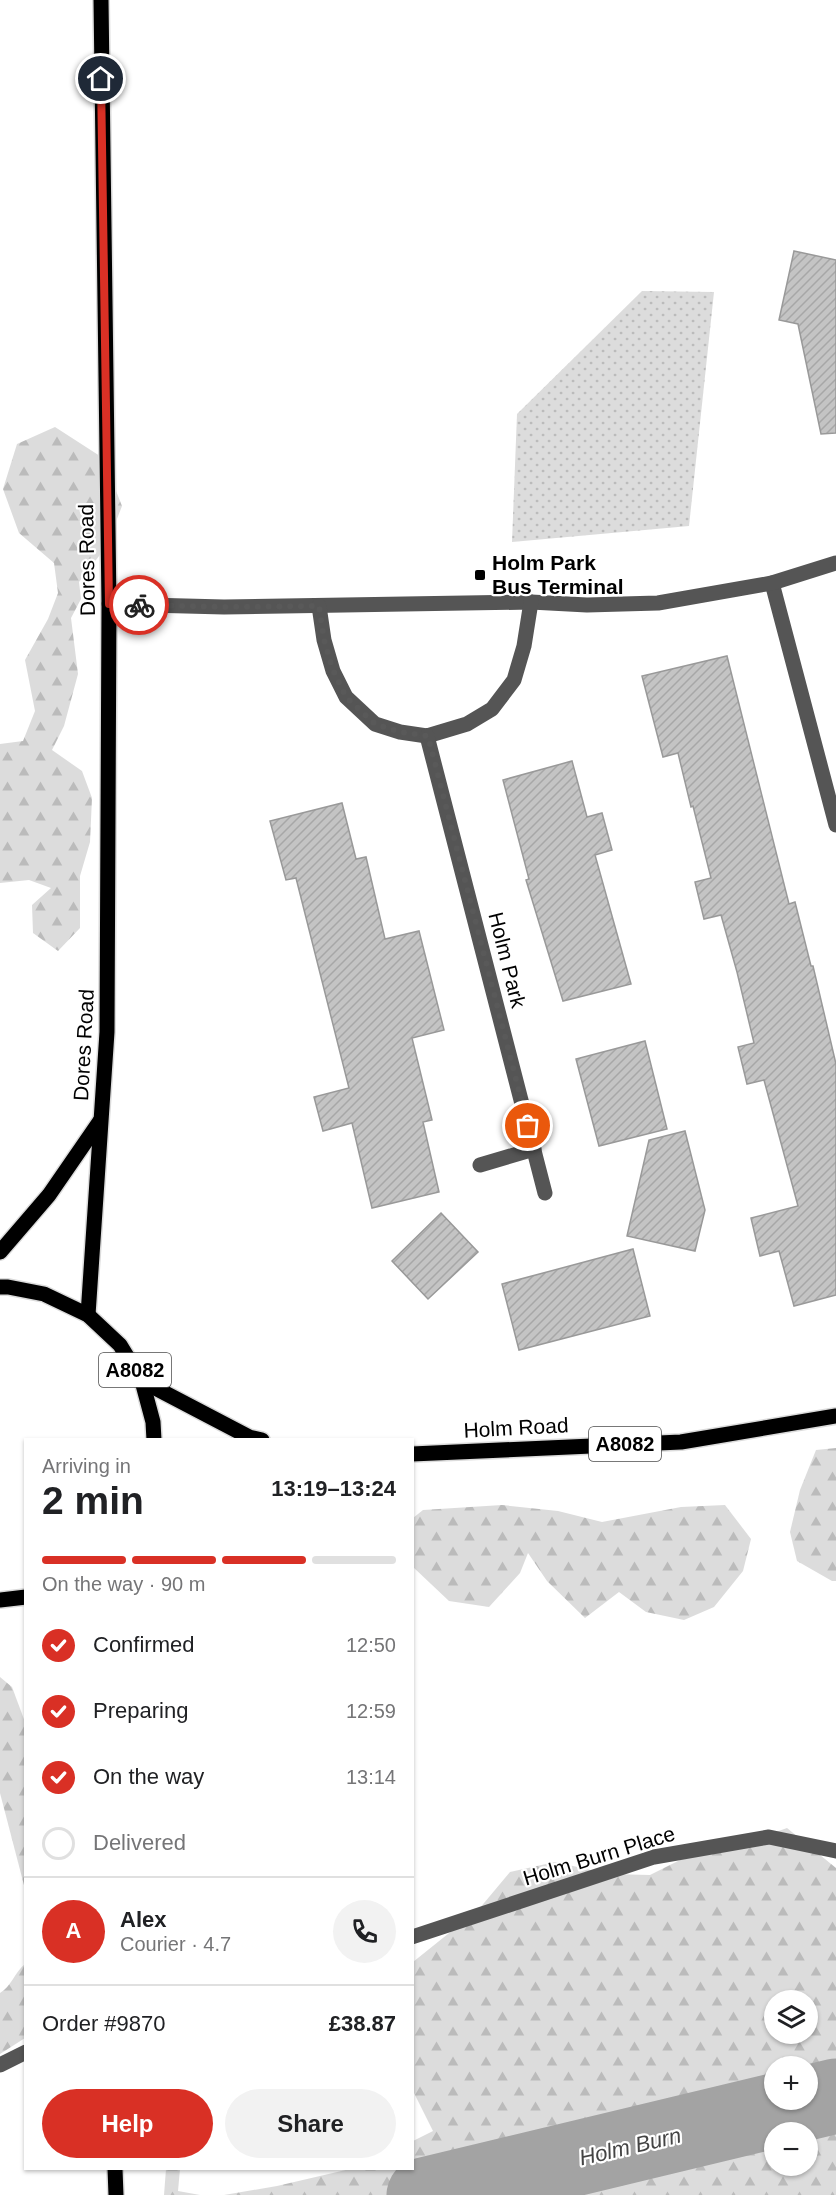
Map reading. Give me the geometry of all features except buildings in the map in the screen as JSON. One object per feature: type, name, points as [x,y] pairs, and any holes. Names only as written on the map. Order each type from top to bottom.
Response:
[{"type":"main road","name":"Dores Road","points":[[88,1315],[108,1032],[109,604],[101,0]]},
{"type":"main road","name":"Dores Road","points":[[0,1252],[49,1195],[101,1119]]},
{"type":"main road","name":"A8082","points":[[0,1287],[44,1294],[88,1315],[120,1345],[142,1382],[153,1422],[154,1438]]},
{"type":"main road","points":[[142,1382],[253,1438]]},
{"type":"main road","name":"Holm Road","points":[[414,1454],[681,1442],[836,1416]]},
{"type":"main road","points":[[0,1600],[24,1597]]},
{"type":"main road","points":[[115,2170],[116,2195]]},
{"type":"street","points":[[109,604],[224,607],[531,602],[586,605],[658,603],[772,583],[836,563]]},
{"type":"street","points":[[772,583],[836,825]]},
{"type":"street","points":[[319,606],[324,640],[333,670],[346,697],[375,724],[400,732],[428,736],[466,724],[492,709],[514,680],[524,646],[531,602]]},
{"type":"street","name":"Holm Park","points":[[428,736],[545,1194]]},
{"type":"street","points":[[480,1165],[534,1149]]},
{"type":"street","name":"Holm Burn Place","points":[[414,1936],[654,1857],[769,1837],[836,1851]]},
{"type":"street","points":[[0,2066],[24,2053]]},
{"type":"green space","points":[[642,291],[714,292],[689,526],[512,542],[517,414]]},
{"type":"green space","points":[[55,427],[103,458],[122,506],[106,547],[79,582],[81,599],[71,618],[78,674],[64,726],[52,750],[82,771],[92,798],[90,842],[80,876],[80,928],[58,951],[33,933],[32,905],[51,888],[29,880],[0,883],[0,744],[23,741],[35,711],[25,660],[48,619],[58,593],[54,563],[19,533],[3,489],[17,444]]},
{"type":"green space","points":[[836,1448],[836,1581],[832,1581],[797,1561],[790,1532],[800,1490],[816,1450]]},
{"type":"green space","points":[[502,1505],[558,1511],[602,1522],[681,1507],[725,1505],[751,1539],[743,1571],[714,1607],[684,1620],[646,1612],[619,1592],[585,1618],[547,1581],[528,1553],[520,1573],[489,1607],[449,1601],[414,1568],[414,1517],[423,1510]]},
{"type":"green space","points":[[0,1677],[12,1687],[24,1719],[24,1885],[0,1793]]},
{"type":"green space","points":[[787,1828],[836,1868],[836,2195],[224,2195],[277,2186],[346,2170],[414,2170],[414,2140],[433,2131],[414,2093],[414,1961],[479,1909],[510,1872],[555,1862],[609,1874],[650,1875],[682,1859],[734,1847]]},
{"type":"green space","points":[[24,1965],[24,2039],[0,2054],[0,1993]]},
{"type":"green space","points":[[166,2170],[180,2170],[178,2191],[200,2195],[164,2195]]},
{"type":"waterway","name":"Holm Burn","points":[[424,2195],[836,2096]]},
{"type":"way so far","points":[[139,605],[319,606],[324,640],[333,670],[346,697],[375,724],[400,732],[428,736],[528,1126]]},
{"type":"place","name":"Holm Park Bus Terminal","points":[[480,575]]},
{"type":"route","points":[[101,79],[109,604],[139,605]]}]
